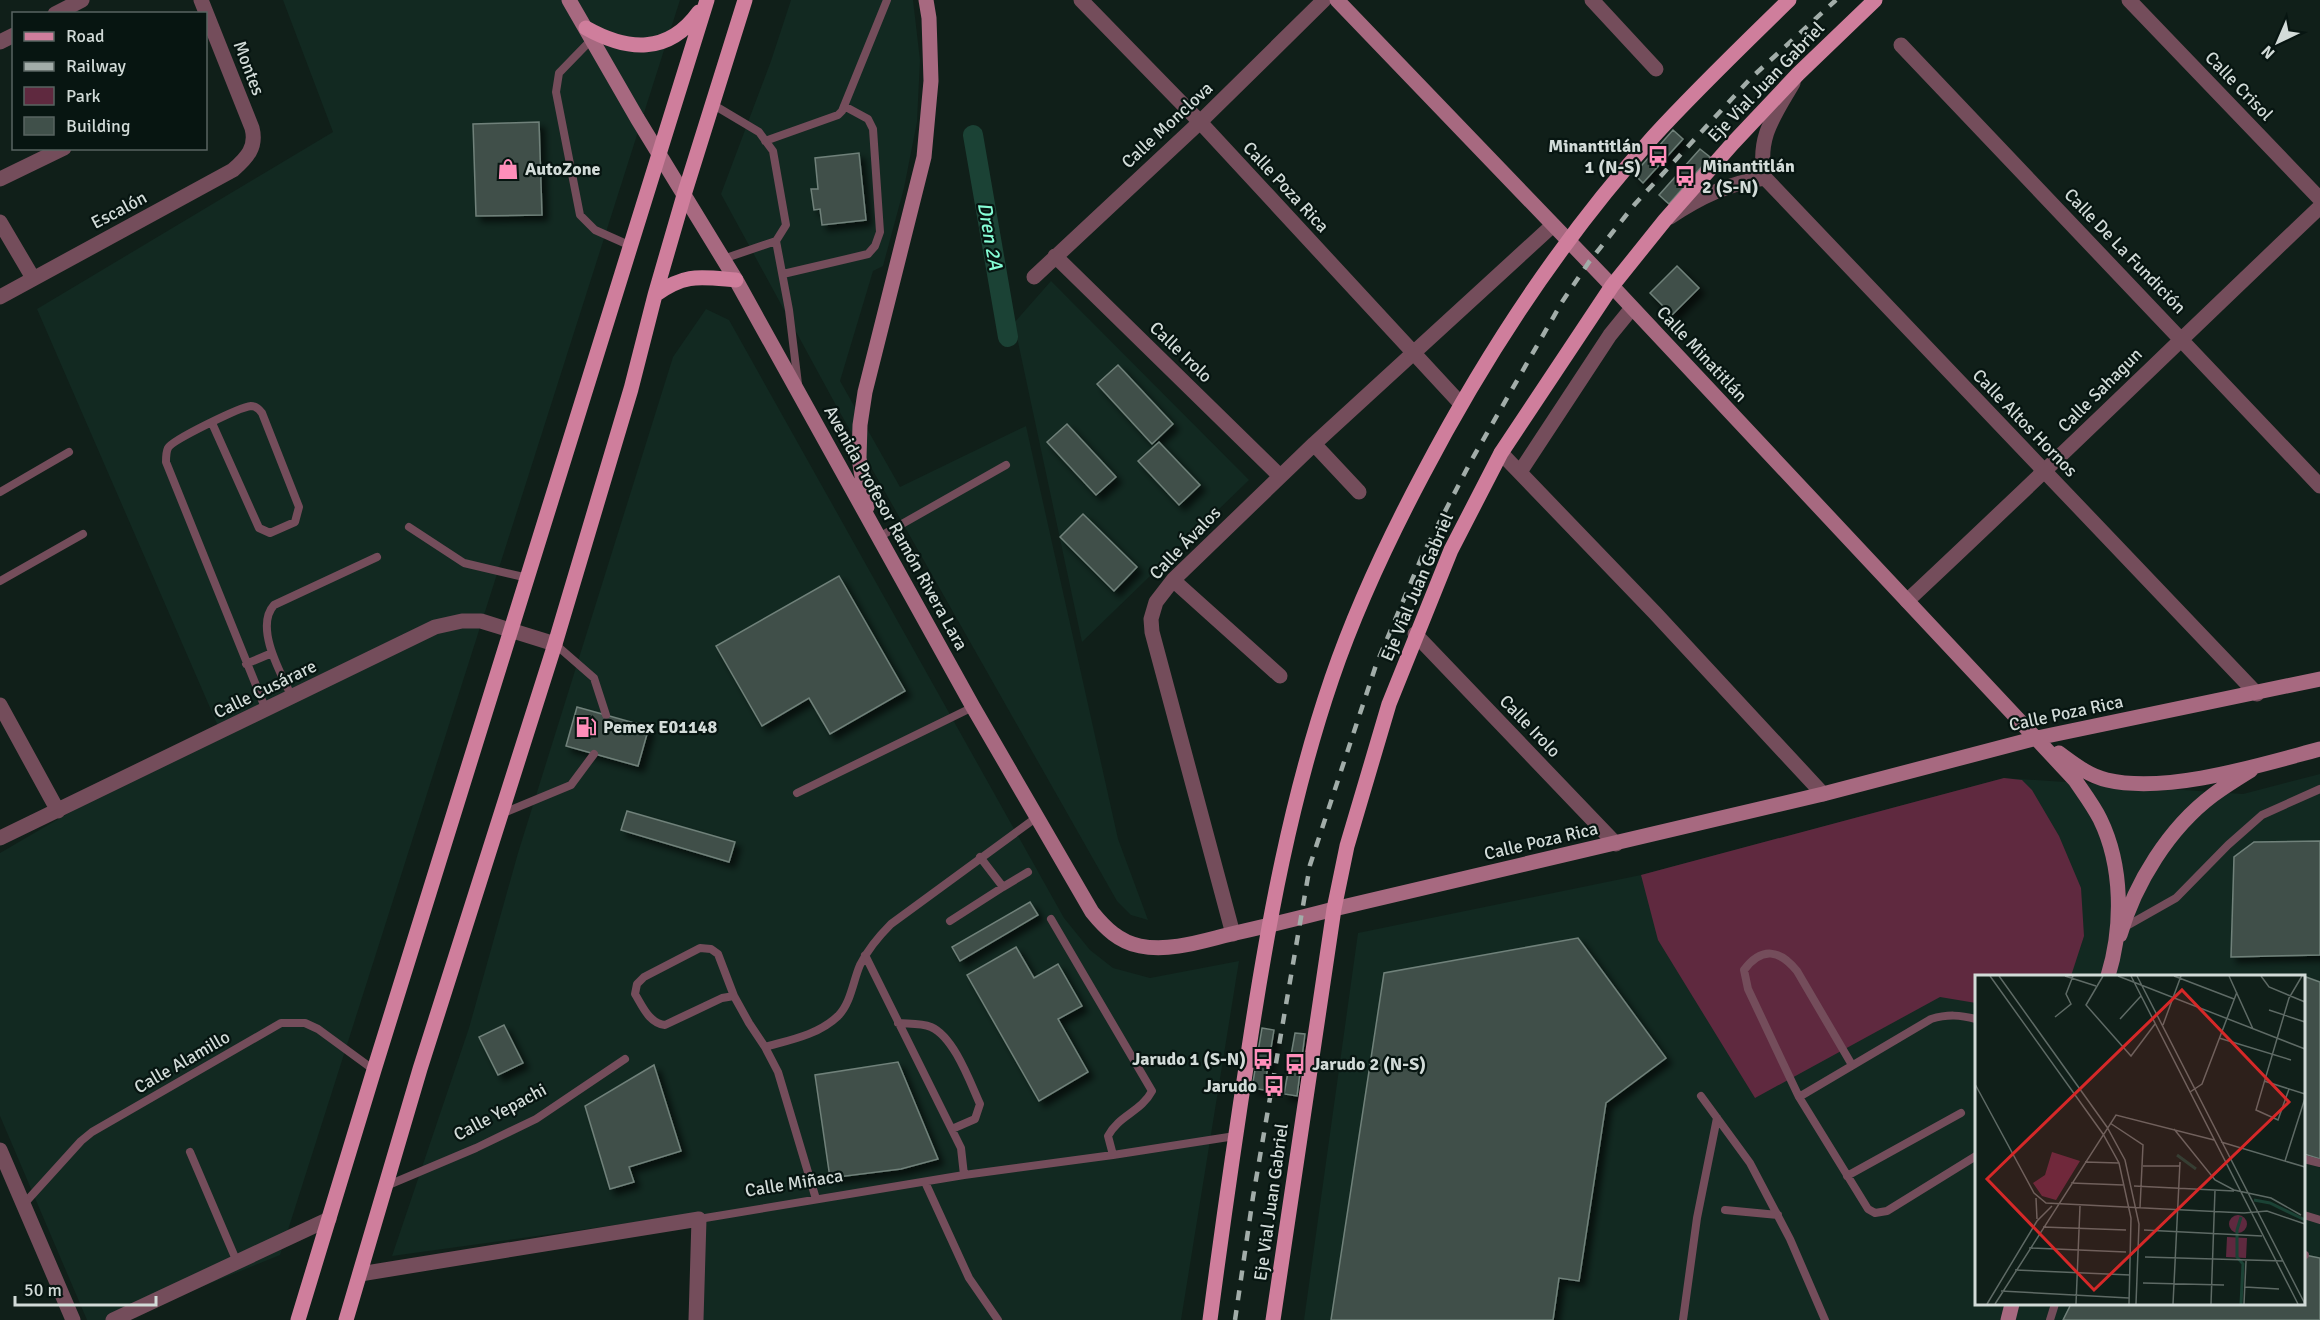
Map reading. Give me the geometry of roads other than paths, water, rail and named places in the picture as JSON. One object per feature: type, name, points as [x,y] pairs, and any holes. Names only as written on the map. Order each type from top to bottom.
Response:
[{"type":"main road","name":"Avenida Profesor Ramón Rivera Lara","points":[[569,0],[658,153],[736,280],[973,707],[1092,912],[1113,935],[1140,946],[1162,948],[1268,927]]},
{"type":"main road","points":[[346,1320],[500,814],[555,644],[631,388],[684,195],[745,0]]},
{"type":"main road","points":[[868,518],[859,458],[860,425],[865,392],[924,157],[931,81],[929,18],[926,0]]},
{"type":"main road","name":"Calle Minatitlán","points":[[1337,0],[1612,286],[2037,738]]},
{"type":"main road","points":[[1210,1320],[1235,1136],[1268,927],[1291,820],[1332,679],[1357,612],[1401,514],[1460,403],[1568,240],[1652,139],[1789,0]]},
{"type":"main road","name":"Eje Vial Juan Gabriel","points":[[1274,1320],[1334,909],[1347,846],[1389,704],[1415,634],[1451,550],[1501,453],[1612,286],[1665,220],[1733,143],[1798,74],[1875,0]]},
{"type":"main road","points":[[589,34],[629,46],[651,45],[673,37],[691,23],[706,1]]},
{"type":"main road","points":[[298,1320],[706,1]]},
{"type":"main road","points":[[655,295],[672,282],[684,279],[700,277],[736,280]]},
{"type":"main road","name":"Calle Poza Rica","points":[[1268,927],[1334,909],[1823,794],[2037,738],[2257,694],[2320,679]]},
{"type":"main road","points":[[2037,738],[2085,771],[2105,780],[2133,784],[2166,783],[2257,765],[2320,749]]},
{"type":"main road","points":[[2037,738],[2075,780],[2100,818],[2110,848],[2119,892],[2113,958]]},
{"type":"main road","points":[[2108,975],[2122,929],[2138,888],[2156,855],[2175,832],[2211,797],[2257,765]]},
{"type":"main road","points":[[2008,1320],[2012,1305]]},
{"type":"street","points":[[59,12],[82,0]]},
{"type":"street","name":"Calle Poza Rica","points":[[1082,0],[1200,122],[1460,403]]},
{"type":"street","name":"Calle Monclova","points":[[1035,277],[1200,122],[1324,0]]},
{"type":"street","points":[[1592,0],[1656,69]]},
{"type":"street","name":"Calle Crisol","points":[[2129,0],[2320,199]]},
{"type":"street","name":"Montes","points":[[207,15],[252,128],[254,137],[251,150]]},
{"type":"street","name":"Calle De La Fundición","points":[[1901,45],[2320,486]]},
{"type":"street","points":[[1665,220],[1697,199],[1716,190],[1736,183],[1765,178],[1761,160],[1763,143],[1771,123],[1798,74]]},
{"type":"street","points":[[0,179],[60,150]]},
{"type":"street","name":"Escalón","points":[[0,297],[233,170],[251,150]]},
{"type":"street","name":"Calle Altos Hornos","points":[[1765,178],[2257,694]]},
{"type":"street","name":"Calle Sahagun","points":[[1907,601],[2045,472],[2181,338],[2320,207]]},
{"type":"street","points":[[0,222],[33,278]]},
{"type":"street","name":"Calle Ávalos","points":[[1233,933],[1152,632],[1151,619],[1156,602],[1173,580],[1280,476],[1553,225]]},
{"type":"street","name":"Calle Irolo","points":[[1055,256],[1280,476]]},
{"type":"street","points":[[1520,472],[1610,335],[1632,308]]},
{"type":"street","points":[[1314,444],[1359,492]]},
{"type":"street","points":[[1501,453],[1823,794]]},
{"type":"street","points":[[1173,580],[1280,676]]},
{"type":"street","name":"Calle Cusárare","points":[[0,838],[435,627],[462,621],[482,621],[555,644]]},
{"type":"street","name":"Calle Irolo","points":[[1415,634],[1616,844]]},
{"type":"street","points":[[0,705],[58,811]]},
{"type":"street","points":[[0,1150],[73,1320]]},
{"type":"street","points":[[113,1320],[329,1219]]},
{"type":"street","points":[[696,1320],[699,1219]]},
{"type":"street","name":"Calle Miñaca","points":[[360,1274],[699,1219]]},
{"type":"lane","points":[[765,141],[838,115],[844,106],[887,0]]},
{"type":"lane","points":[[589,34],[559,73],[556,92],[558,104],[580,215],[595,230],[631,246]]},
{"type":"lane","points":[[712,104],[759,132],[773,151],[786,225],[776,241],[723,259]]},
{"type":"lane","points":[[783,274],[868,255],[880,232],[873,129],[868,119],[844,106]]},
{"type":"lane","points":[[776,241],[783,274],[799,395]]},
{"type":"lane","points":[[212,423],[259,528],[270,533],[294,522],[300,507],[258,408],[251,406],[212,423],[180,437],[168,448],[166,462],[266,710]]},
{"type":"lane","points":[[0,492],[69,452]]},
{"type":"lane","points":[[879,537],[1006,465]]},
{"type":"lane","points":[[409,527],[464,563],[528,578]]},
{"type":"lane","points":[[0,581],[83,534]]},
{"type":"lane","points":[[292,697],[272,653],[267,617],[274,605],[377,557]]},
{"type":"lane","points":[[555,644],[594,678],[606,715]]},
{"type":"lane","points":[[246,664],[272,653]]},
{"type":"lane","points":[[797,793],[973,707]]},
{"type":"lane","points":[[500,814],[571,785],[594,754]]},
{"type":"lane","points":[[2122,929],[2176,898],[2228,845],[2262,815],[2320,789]]},
{"type":"lane","points":[[765,1047],[804,1036],[840,1014],[847,1003],[865,955],[891,924],[1037,817]]},
{"type":"lane","points":[[980,857],[1003,887]]},
{"type":"lane","points":[[950,921],[1028,872]]},
{"type":"lane","points":[[1051,919],[1152,1091],[1148,1099],[1114,1124],[1108,1136],[1113,1155]]},
{"type":"lane","points":[[735,996],[722,998],[665,1025],[657,1024],[650,1018],[635,994],[638,984],[644,977],[700,948],[718,954],[735,996],[778,1072],[816,1199]]},
{"type":"lane","points":[[1852,1065],[1797,971],[1788,961],[1781,955],[1772,953],[1750,962],[1744,970],[1748,989],[1799,1097],[1868,1209],[1875,1213],[1887,1211],[1975,1157]]},
{"type":"lane","points":[[865,955],[961,1148],[964,1175]]},
{"type":"lane","points":[[1799,1097],[1931,1019],[1958,1014],[1975,1018]]},
{"type":"lane","name":"Calle Alamillo","points":[[23,1205],[81,1141],[92,1132],[281,1023],[305,1023],[318,1029],[374,1070]]},
{"type":"lane","points":[[898,1023],[929,1026],[942,1034],[971,1084],[980,1104],[975,1119],[952,1129]]},
{"type":"lane","name":"Calle Yepachi","points":[[385,1186],[476,1148],[536,1119],[625,1059]]},
{"type":"lane","points":[[1701,1096],[1750,1163],[1778,1215],[1825,1320]]},
{"type":"lane","points":[[1847,1176],[1961,1113]]},
{"type":"lane","points":[[1683,1320],[1698,1218],[1717,1118]]},
{"type":"lane","name":"Calle Miñaca","points":[[699,1219],[964,1175],[1235,1136]]},
{"type":"lane","points":[[190,1152],[237,1262]]},
{"type":"lane","points":[[2305,1159],[2320,1163]]},
{"type":"lane","points":[[925,1182],[969,1278],[998,1320]]},
{"type":"lane","points":[[1725,1210],[1778,1215]]},
{"type":"lane","points":[[2305,1215],[2320,1220]]},
{"type":"lane","points":[[2050,1320],[2055,1305]]},
{"type":"waterway","name":"Dren 2A","points":[[973,135],[1008,337]]},
{"type":"railway","points":[[1235,1320],[1253,1197],[1310,865],[1376,665],[1423,554],[1471,461],[1562,302],[1589,262],[1635,204],[1751,78],[1836,0]]},
{"type":"place","name":"Minantitlán 1 (N-S)","points":[[1658,156]]},
{"type":"place","name":"AutoZone","points":[[508,169]]},
{"type":"place","name":"Minantitlán 2 (S-N)","points":[[1685,176]]},
{"type":"place","name":"Pemex E01148","points":[[586,727]]},
{"type":"place","name":"Jarudo 1 (S-N)","points":[[1263,1059]]},
{"type":"place","name":"Jarudo 2 (N-S)","points":[[1295,1064]]},
{"type":"place","name":"Jarudo","points":[[1274,1086]]}]
